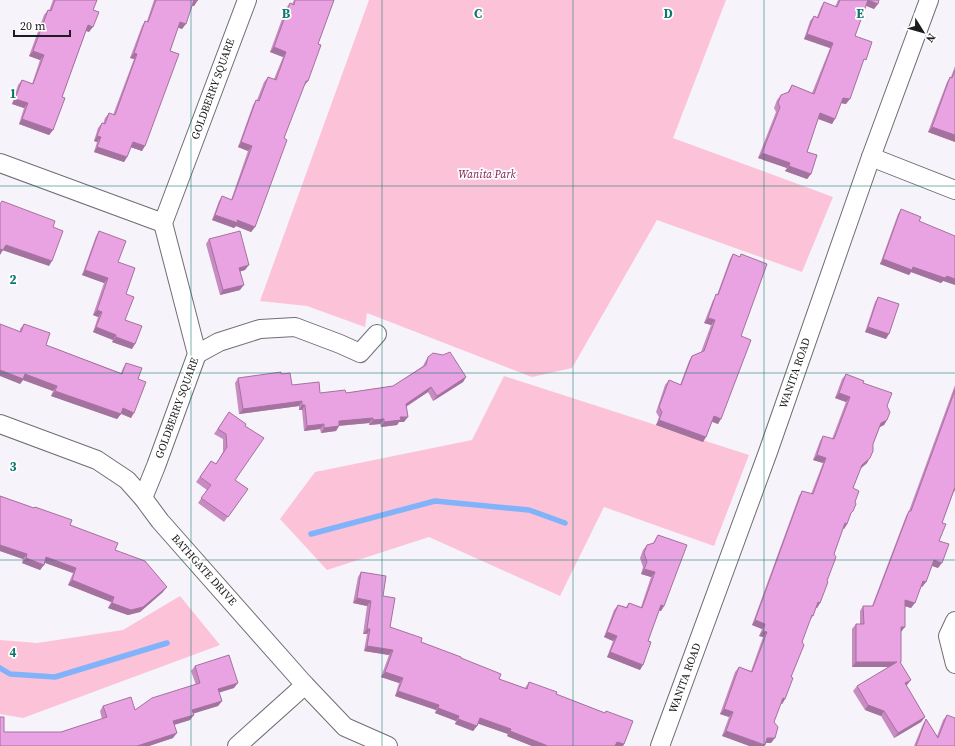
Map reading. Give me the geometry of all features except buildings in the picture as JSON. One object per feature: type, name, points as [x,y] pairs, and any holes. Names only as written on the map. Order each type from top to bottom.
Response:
[{"type":"street","name":"GOLDBERRY SQUARE","points":[[143,498],[197,354],[163,224],[247,0]]},
{"type":"street","name":"WANITA ROAD","points":[[660,746],[768,452],[871,157],[929,0]]},
{"type":"street","points":[[871,157],[955,190]]},
{"type":"street","points":[[0,163],[163,224]]},
{"type":"street","points":[[197,354],[219,342],[260,329],[295,327],[360,353],[377,334]]},
{"type":"street","name":"BATHGATE DRIVE","points":[[0,424],[97,460],[127,480],[160,521],[305,685],[345,727],[388,746]]},
{"type":"street","points":[[955,621],[948,636],[955,664]]},
{"type":"street","points":[[237,746],[305,685]]},
{"type":"green space","name":"Wanita Park","points":[[369,0],[726,0],[673,138],[833,197],[802,272],[657,220],[572,368],[532,377],[367,313],[365,327],[307,306],[260,301]]},
{"type":"green space","points":[[504,376],[749,455],[714,546],[604,507],[560,596],[429,537],[327,570],[280,519],[315,472],[472,440]]},
{"type":"green space","points":[[180,596],[220,645],[23,718],[0,714],[0,640],[37,643],[123,630]]},
{"type":"waterway","points":[[311,534],[435,501],[529,510],[565,523]]},
{"type":"waterway","points":[[0,668],[10,674],[55,677],[167,643]]}]
